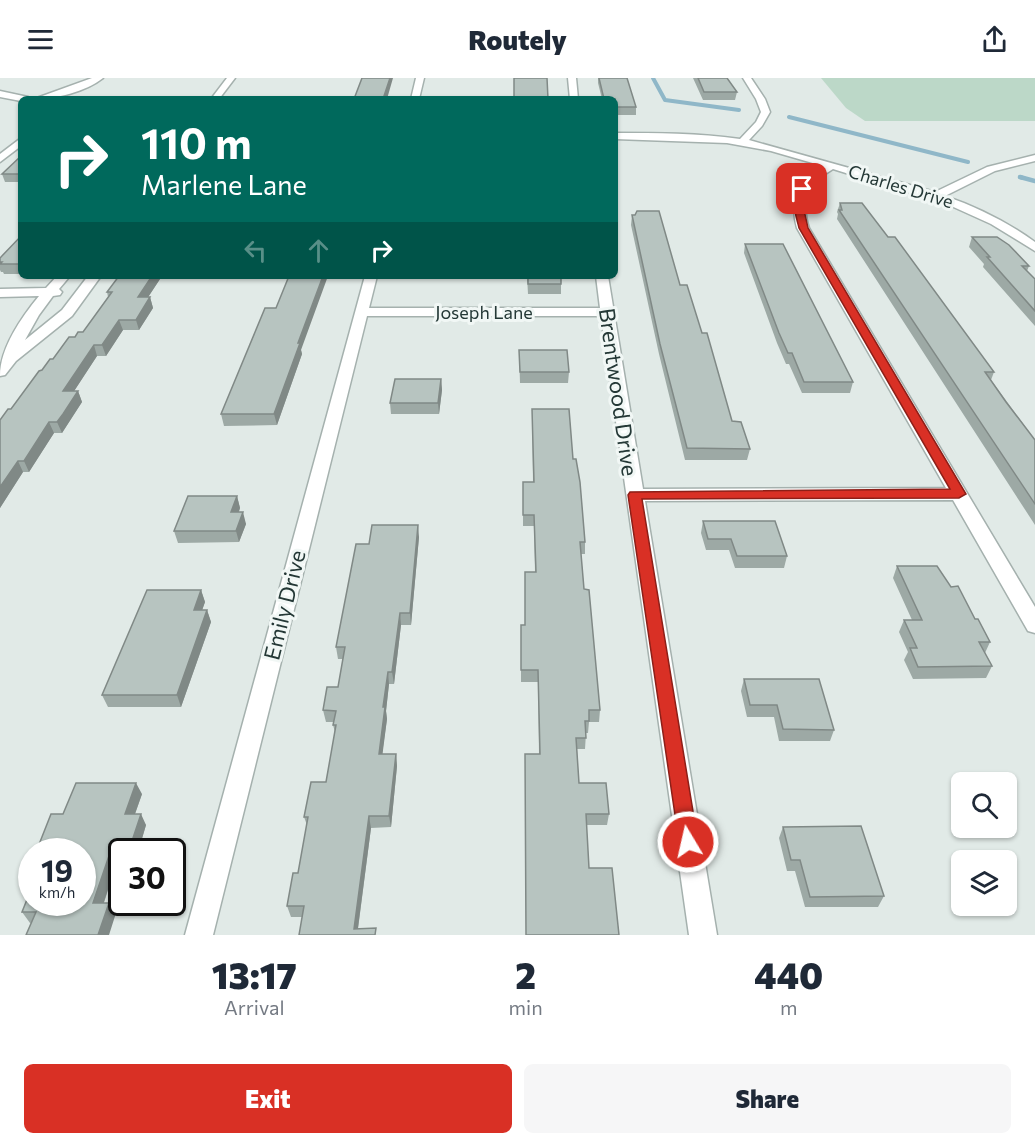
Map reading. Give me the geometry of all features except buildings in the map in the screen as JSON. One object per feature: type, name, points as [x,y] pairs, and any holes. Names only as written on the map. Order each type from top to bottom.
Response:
[{"type":"street","points":[[49,96],[72,90],[99,78]]},
{"type":"street","points":[[217,96],[231,78]]},
{"type":"street","points":[[416,96],[420,78]]},
{"type":"street","points":[[572,78],[574,96]]},
{"type":"street","points":[[742,142],[764,120],[766,114],[764,105],[747,78]]},
{"type":"street","points":[[0,93],[18,97]]},
{"type":"street","name":"Charles Drive","points":[[618,136],[688,136],[742,142],[832,165],[937,195],[980,212],[1035,247]]},
{"type":"street","points":[[0,159],[18,144]]},
{"type":"street","points":[[937,195],[991,169],[1035,158]]},
{"type":"street","points":[[832,165],[807,182],[802,189],[798,201],[800,222],[1035,625]]},
{"type":"street","points":[[11,358],[21,329],[48,292],[61,279]]},
{"type":"street","points":[[0,372],[11,358],[55,324],[93,279]]},
{"type":"street","name":"Emily Drive","points":[[199,935],[370,279]]},
{"type":"street","name":"Brentwood Drive","points":[[602,279],[703,935]]},
{"type":"street","points":[[0,292],[84,292]]},
{"type":"street","name":"Joseph Lane","points":[[361,312],[607,312]]},
{"type":"street","points":[[634,495],[959,494]]},
{"type":"green space","points":[[821,78],[1035,78],[1035,121],[865,121],[846,108]]},
{"type":"waterway","points":[[653,78],[665,100],[739,110]]},
{"type":"waterway","points":[[789,117],[968,162]]},
{"type":"waterway","points":[[1023,178],[1020,177],[1035,181]]},
{"type":"route","points":[[688,842],[634,495],[959,494],[803,228],[798,213],[798,201],[802,189]]}]
